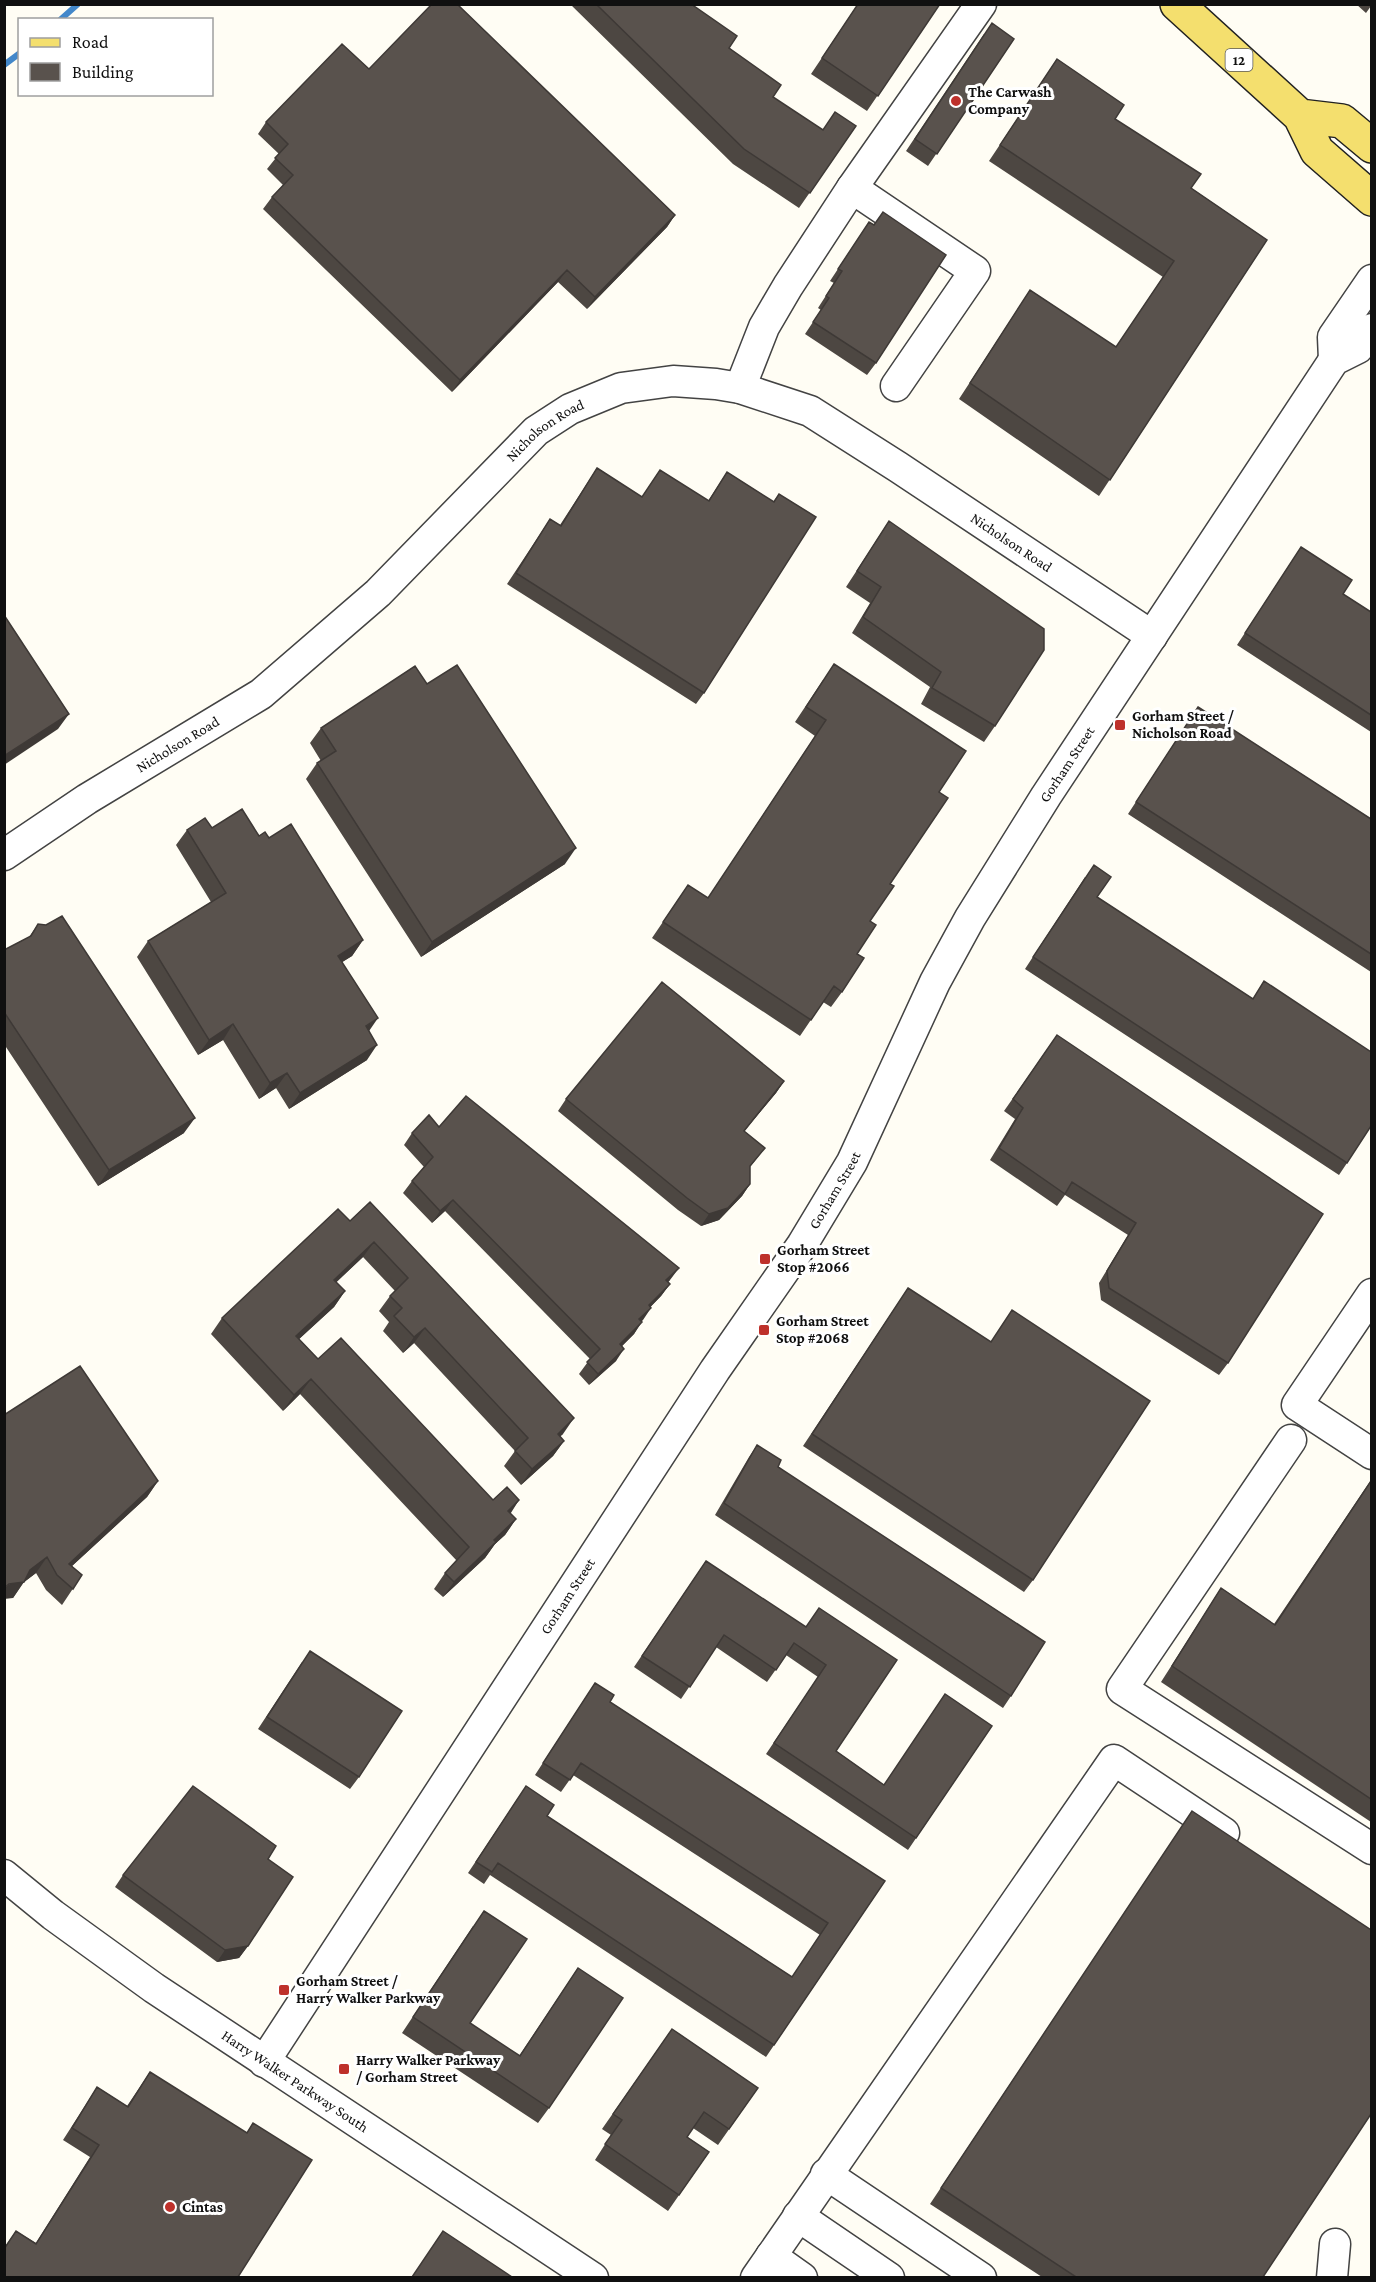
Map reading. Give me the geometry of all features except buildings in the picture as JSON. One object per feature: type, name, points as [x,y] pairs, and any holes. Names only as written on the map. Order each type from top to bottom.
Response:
[{"type":"main road","name":"12","points":[[1178,4],[1300,116],[1317,151],[1371,199]]},
{"type":"main road","points":[[1300,116],[1342,121],[1371,146]]},
{"type":"street","points":[[740,388],[764,327],[788,286],[852,188],[981,4]]},
{"type":"street","points":[[852,188],[975,271],[896,386]]},
{"type":"street","name":"Gorham Street","points":[[1334,360],[1333,337],[1371,280]]},
{"type":"street","name":"Gorham Street","points":[[264,2062],[715,1370],[802,1245],[852,1162],[935,982],[970,918],[1046,796],[1334,360],[1358,348],[1371,329]]},
{"type":"street","name":"Nicholson Road","points":[[4,855],[87,799],[261,694],[378,593],[536,431],[570,409],[621,388],[662,382],[716,384],[740,388],[810,411],[1152,636]]},
{"type":"street","points":[[1371,1294],[1297,1405],[1371,1454]]},
{"type":"street","points":[[1291,1440],[1122,1689],[1371,1849]]},
{"type":"street","points":[[802,2277],[763,2267],[1114,1760],[1243,1846]]},
{"type":"street","name":"Harry Walker Parkway South","points":[[4,1875],[53,1915],[264,2062],[593,2277]]},
{"type":"street","points":[[826,2174],[981,2277]]},
{"type":"street","points":[[798,2216],[889,2277]]},
{"type":"street","points":[[1332,2277],[1335,2244]]},
{"type":"waterway","points":[[62,18],[78,4]]},
{"type":"waterway","points":[[4,65],[18,54]]},
{"type":"place","name":"The Carwash Company","points":[[956,101]]},
{"type":"place","name":"Gorham Street / Nicholson Road","points":[[1120,725]]},
{"type":"place","name":"Gorham Street Stop #2066","points":[[765,1259]]},
{"type":"place","name":"Gorham Street Stop #2068","points":[[764,1330]]},
{"type":"place","name":"Gorham Street / Harry Walker Parkway","points":[[284,1990]]},
{"type":"place","name":"Harry Walker Parkway / Gorham Street","points":[[344,2069]]},
{"type":"place","name":"Cintas","points":[[170,2207]]}]
